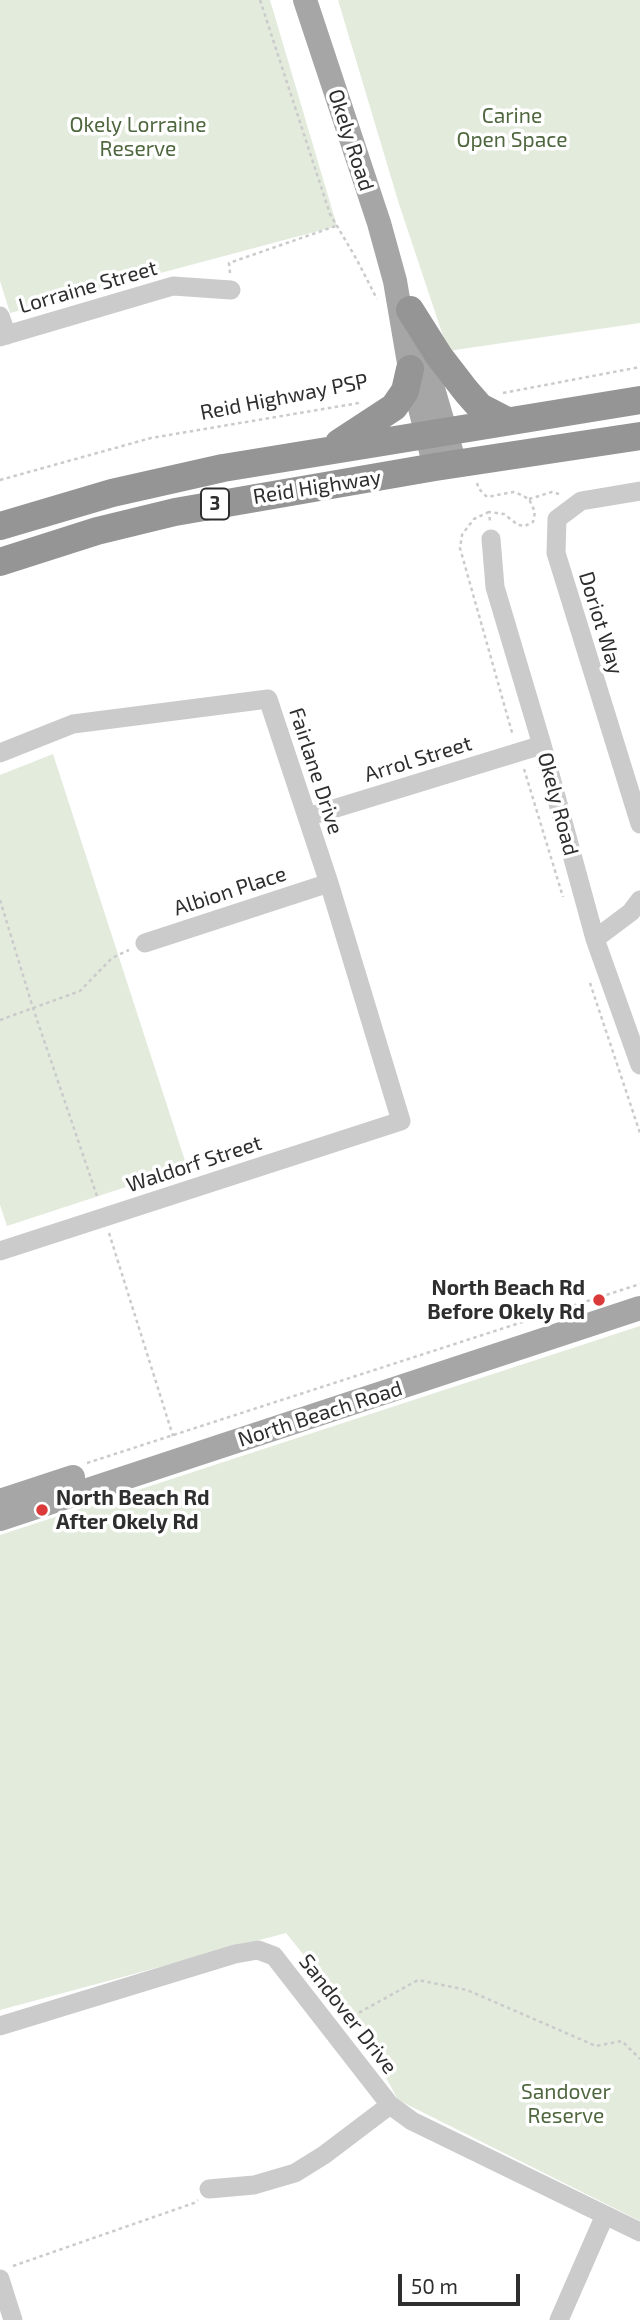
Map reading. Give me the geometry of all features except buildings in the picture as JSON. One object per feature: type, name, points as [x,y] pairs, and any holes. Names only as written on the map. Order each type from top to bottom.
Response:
[{"type":"highway","points":[[410,310],[439,356],[466,391],[480,407],[507,421]]},
{"type":"highway","points":[[328,450],[394,407],[405,391],[410,369]]},
{"type":"highway","name":"Reid Highway","points":[[0,526],[166,480],[328,450],[640,400]]},
{"type":"highway","name":"Reid Highway","points":[[0,562],[97,531],[175,512],[454,464],[640,436]]},
{"type":"main road","name":"Okely Road","points":[[305,0],[379,223],[395,281],[410,369],[436,432],[454,464]]},
{"type":"main road","name":"Okely Road","points":[[395,281],[410,310],[436,432]]},
{"type":"main road","name":"North Beach Road","points":[[0,1501],[640,1293]]},
{"type":"main road","name":"North Beach Road","points":[[0,1519],[640,1308]]},
{"type":"street","name":"Lorraine Street","points":[[4,336],[173,286],[231,290]]},
{"type":"street","points":[[0,316],[4,336]]},
{"type":"street","points":[[581,501],[640,491]]},
{"type":"street","name":"Doriot Way","points":[[581,501],[558,519],[556,553],[640,824]]},
{"type":"street","name":"Okely Road","points":[[491,539],[495,587],[595,939],[640,1065]]},
{"type":"street","name":"Fairlane Drive","points":[[0,753],[73,724],[268,699],[329,883],[401,1121]]},
{"type":"street","name":"Arrol Street","points":[[307,817],[542,745]]},
{"type":"street","name":"Albion Place","points":[[145,943],[329,883]]},
{"type":"street","points":[[595,939],[631,912],[640,900]]},
{"type":"street","name":"Waldorf Street","points":[[0,1251],[401,1121]]},
{"type":"street","name":"Sandover Drive","points":[[0,2026],[235,1954],[258,1950],[274,1956],[390,2105],[412,2121],[640,2232]]},
{"type":"street","points":[[209,2189],[254,2185],[295,2173],[324,2155],[390,2105]]},
{"type":"street","points":[[558,2320],[605,2215]]},
{"type":"street","points":[[6,2272],[13,2320]]},
{"type":"path","points":[[260,0],[321,186],[337,226],[378,301]]},
{"type":"path","points":[[231,290],[229,263],[337,226]]},
{"type":"path","points":[[493,393],[640,367]]},
{"type":"path","name":"Reid Highway PSP","points":[[0,480],[151,438],[358,403]]},
{"type":"path","points":[[454,464],[487,497],[513,492],[529,499],[552,492],[581,501]]},
{"type":"path","points":[[529,499],[535,512],[533,522],[525,526],[518,525],[504,514],[489,512],[474,519],[462,535],[460,548],[517,752],[566,906]]},
{"type":"path","points":[[489,512],[491,539]]},
{"type":"path","points":[[0,900],[173,1436],[640,1284]]},
{"type":"path","points":[[0,1020],[80,991],[112,958],[145,943]]},
{"type":"path","points":[[589,980],[640,1133]]},
{"type":"path","points":[[353,2016],[418,1980],[467,1990],[596,2046],[622,2041],[640,2059]]},
{"type":"path","points":[[6,2272],[194,2203],[209,2189]]},
{"type":"green space","name":"Okely Lorraine Reserve","points":[[0,0],[270,0],[337,226],[10,313],[0,281]]},
{"type":"green space","name":"Carine Open Space","points":[[338,0],[640,0],[640,323],[448,351],[399,204]]},
{"type":"green space","points":[[53,754],[187,1167],[7,1226],[0,1205],[0,775]]},
{"type":"green space","name":"Sandover Reserve","points":[[640,1326],[640,2221],[398,2100],[353,2016],[286,1933],[0,2010],[0,1535]]},
{"type":"place","name":"North Beach Rd Before Okely Rd","points":[[599,1300]]},
{"type":"place","name":"North Beach Rd After Okely Rd","points":[[42,1510]]}]
